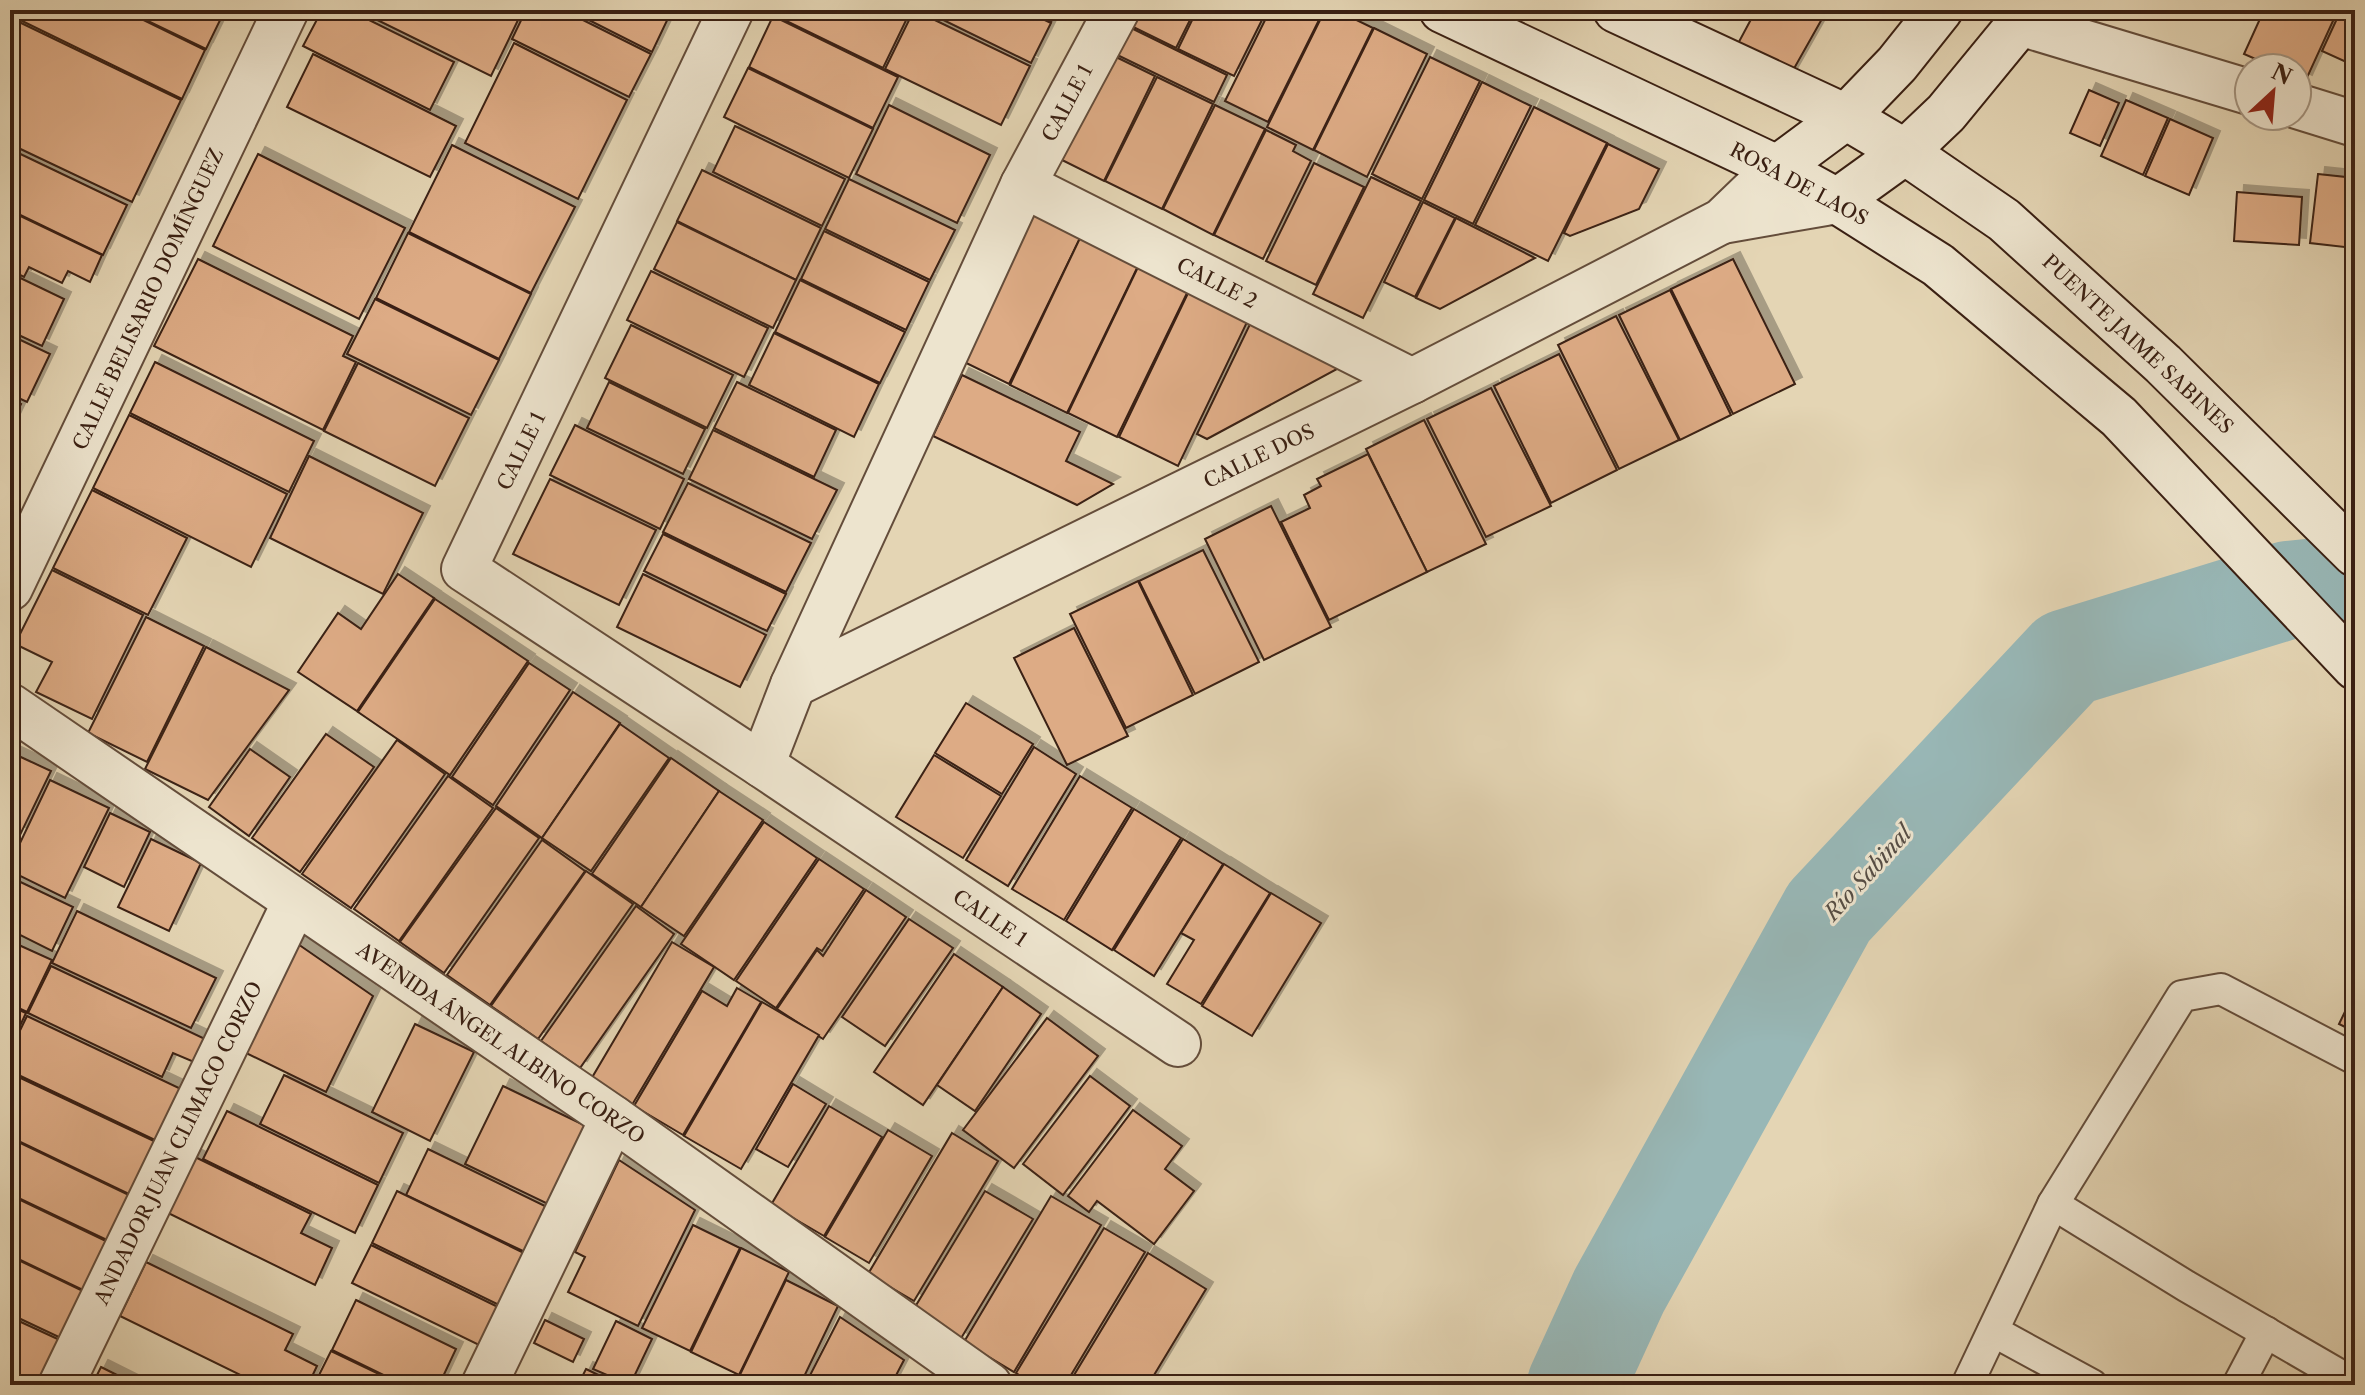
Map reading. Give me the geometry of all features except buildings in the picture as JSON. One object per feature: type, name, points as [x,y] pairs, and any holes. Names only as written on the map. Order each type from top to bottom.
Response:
[{"type":"street","name":"CALLE BELISARIO DOMÍNGUEZ","points":[[10,588],[286,10]]},
{"type":"street","name":"CALLE 1","points":[[731,10],[464,569],[1178,1044]]},
{"type":"street","name":"CALLE 1","points":[[762,765],[793,685],[1023,185],[1117,10]]},
{"type":"street","name":"ROSA DE LAOS","points":[[1442,10],[1777,168],[1837,201],[1938,265],[2119,417],[2355,667]]},
{"type":"street","points":[[1616,10],[1846,117]]},
{"type":"street","name":"CALLE DOS","points":[[793,685],[1412,381],[1722,221],[1777,168],[1846,117],[1897,64],[1940,10]]},
{"type":"street","points":[[1837,201],[1905,152],[1946,113],[2024,16],[2233,87]]},
{"type":"street","points":[[2313,111],[2355,124]]},
{"type":"street","name":"PUENTE JAIME SABINES","points":[[1846,117],[1905,152],[2004,220],[2163,364],[2355,554]]},
{"type":"street","name":"CALLE 2","points":[[1023,185],[1412,381]]},
{"type":"street","name":"CALLE DOS","points":[[1722,221],[1837,201]]},
{"type":"street","name":"AVENIDA ÁNGEL ALBINO CORZO","points":[[10,706],[613,1118],[937,1370],[989,1385]]},
{"type":"street","name":"ANDADOR JUAN CLIMACO CORZO","points":[[61,1385],[295,902]]},
{"type":"street","points":[[484,1385],[613,1118]]},
{"type":"lane","points":[[1967,1385],[2053,1204],[2182,996],[2221,989],[2355,1059]]},
{"type":"lane","points":[[2053,1204],[2355,1384]]},
{"type":"lane","points":[[1993,1331],[2092,1385]]},
{"type":"lane","points":[[2238,1385],[2266,1332]]},
{"type":"waterway","name":"Río Sabinal","points":[[1576,1385],[1619,1291],[1829,912],[2067,658],[2288,590],[2355,583]]}]
